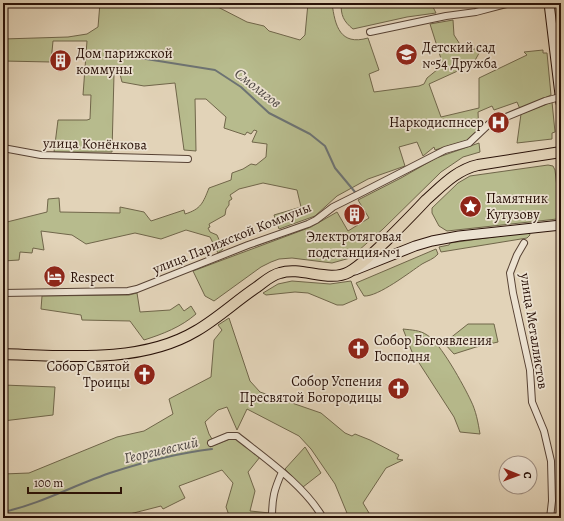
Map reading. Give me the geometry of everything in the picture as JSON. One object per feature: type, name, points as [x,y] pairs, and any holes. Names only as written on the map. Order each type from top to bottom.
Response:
[{"type":"main road","points":[[549,3],[561,100]]},
{"type":"main road","points":[[348,272],[372,254],[444,184],[460,171],[478,164],[561,152]]},
{"type":"main road","points":[[3,354],[100,356],[143,351],[184,337],[196,331],[250,291],[278,273],[287,271],[333,275],[348,272],[402,250],[432,241],[459,236],[561,225]]},
{"type":"street","points":[[370,32],[446,16],[476,12],[510,3]]},
{"type":"street","name":"улица Парижской Коммуны","points":[[3,294],[128,291],[137,289],[248,245],[308,224],[333,207],[445,150],[469,143],[489,124],[545,101],[561,100]]},
{"type":"street","name":"улица Конёнкова","points":[[3,148],[40,155],[188,159]]},
{"type":"street","name":"улица Металлистов","points":[[524,243],[517,255],[510,273],[530,370],[532,402],[544,431],[551,461],[552,501],[550,518]]},
{"type":"street","points":[[211,442],[228,436],[238,436],[282,472],[316,506],[323,518]]},
{"type":"street","points":[[272,518],[274,491],[282,472]]},
{"type":"green space","points":[[100,3],[214,3],[214,5],[247,22],[264,26],[269,31],[300,40],[305,35],[308,3],[332,3],[337,26],[345,37],[359,40],[368,38],[379,70],[369,74],[374,92],[424,84],[427,78],[443,65],[430,24],[453,20],[454,35],[461,46],[463,53],[483,46],[473,64],[429,84],[441,117],[479,108],[479,78],[527,55],[524,52],[543,50],[543,53],[547,53],[551,95],[520,109],[517,102],[494,110],[492,106],[478,112],[479,137],[435,150],[434,147],[423,156],[417,142],[399,147],[405,166],[368,179],[337,196],[315,216],[279,229],[274,215],[301,207],[297,190],[263,183],[239,189],[230,195],[232,199],[229,201],[225,215],[209,224],[210,227],[208,228],[210,232],[217,235],[223,249],[218,253],[210,237],[186,230],[161,239],[135,233],[86,244],[72,235],[41,231],[44,250],[33,248],[32,253],[20,252],[19,260],[3,261],[3,223],[47,212],[48,199],[59,198],[60,212],[120,213],[120,207],[144,212],[151,221],[184,210],[185,214],[195,210],[203,202],[209,188],[231,180],[232,173],[251,164],[256,165],[266,157],[267,144],[252,142],[257,131],[254,130],[251,134],[247,132],[245,135],[224,128],[226,117],[206,99],[195,99],[196,151],[184,150],[175,83],[144,86],[122,82],[120,74],[114,74],[112,152],[54,152],[58,120],[90,119],[91,95],[83,95],[87,41],[53,41],[51,62],[3,61],[3,39],[68,37],[87,34],[98,27]]},
{"type":"green space","points":[[341,3],[431,3],[436,13],[407,17],[353,29],[343,18]]},
{"type":"green space","points":[[552,102],[555,132],[552,133],[552,139],[517,143],[521,114]]},
{"type":"green space","points":[[479,143],[480,152],[463,157],[441,172],[383,229],[350,258],[332,263],[292,258],[279,259],[261,267],[214,301],[205,296],[193,271],[311,227],[337,212],[348,231],[369,218],[358,200],[436,158]]},
{"type":"green space","points":[[548,165],[553,166],[555,170],[560,214],[557,219],[447,231],[439,226],[432,213],[432,208],[458,183],[470,176]]},
{"type":"green space","points":[[529,232],[530,235],[527,238],[441,252],[439,247],[449,245],[450,243]]},
{"type":"green space","points":[[436,249],[438,254],[435,257],[377,293],[364,296],[356,283]]},
{"type":"green space","points":[[292,281],[330,284],[351,281],[357,299],[343,305],[337,305],[308,293],[295,292],[266,295],[263,293],[278,284]]},
{"type":"green space","points":[[137,293],[140,312],[170,310],[179,304],[184,311],[191,306],[196,314],[172,330],[144,340],[130,321],[82,320],[81,315],[41,309],[42,296],[129,295]]},
{"type":"green space","points":[[229,318],[250,381],[260,392],[321,413],[345,433],[352,436],[355,434],[370,440],[399,455],[397,459],[403,460],[386,468],[363,503],[372,518],[349,518],[335,484],[311,449],[299,436],[247,409],[237,430],[227,407],[218,410],[205,422],[212,439],[212,446],[235,437],[260,457],[248,472],[255,491],[250,511],[270,513],[269,518],[230,518],[226,507],[233,483],[222,470],[179,486],[185,498],[163,509],[161,506],[122,516],[122,518],[3,518],[3,474],[29,473],[117,437],[144,431],[173,414],[169,399],[211,377],[214,340],[222,330],[218,325]]},
{"type":"green space","points":[[468,324],[494,324],[498,342],[454,354],[444,343]]},
{"type":"green space","points":[[403,329],[415,330],[424,333],[432,339],[445,355],[471,401],[476,413],[480,434],[460,432],[454,417],[412,352]]},
{"type":"green space","points":[[3,385],[55,387],[53,415],[3,421]]},
{"type":"green space","points":[[305,447],[321,473],[303,487],[285,469]]},
{"type":"waterway","name":"Смолигов","points":[[140,58],[215,70],[241,87],[269,113],[310,134],[325,146],[335,168],[355,192]]},
{"type":"waterway","name":"Георгиевский","points":[[3,512],[45,499],[125,468],[174,455],[212,449]]},
{"type":"place","name":"Детский сад №54 Дружба","points":[[407,55]]},
{"type":"place","name":"Дом парижской коммуны","points":[[61,61]]},
{"type":"place","name":"Наркодиспнсер","points":[[499,122]]},
{"type":"place","name":"Памятник Кутузову","points":[[471,206]]},
{"type":"place","name":"Электротяговая подстанция №1","points":[[354,214]]},
{"type":"place","name":"Respect","points":[[55,277]]},
{"type":"place","name":"Собор Богоявления Господня","points":[[358,348]]},
{"type":"place","name":"Собор Святой Троицы","points":[[145,374]]},
{"type":"place","name":"Собор Успения Пресвятой Богородицы","points":[[398,389]]}]
